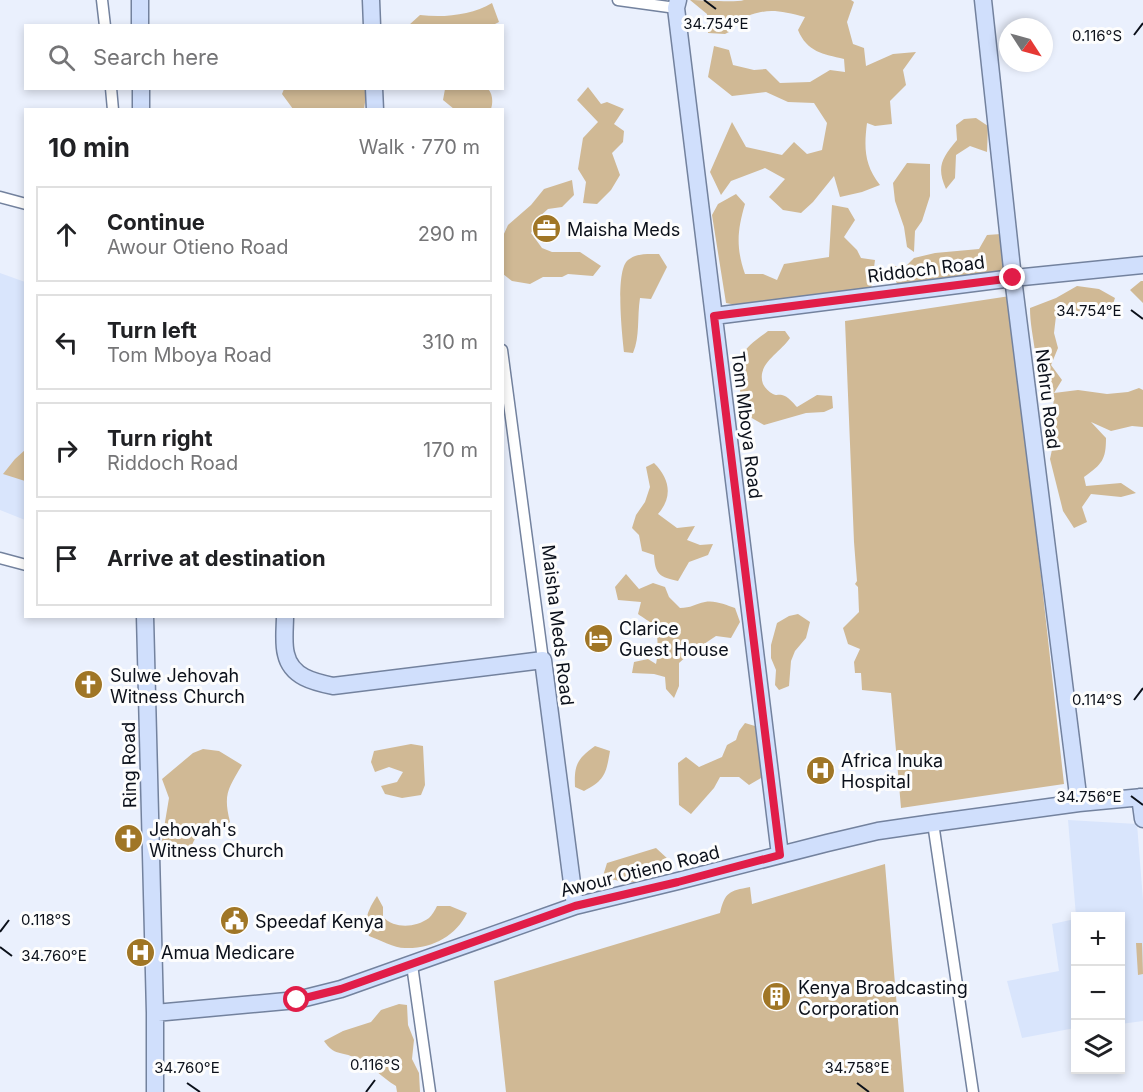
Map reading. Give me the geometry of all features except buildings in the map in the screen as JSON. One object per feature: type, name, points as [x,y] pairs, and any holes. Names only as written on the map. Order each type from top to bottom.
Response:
[{"type":"street","points":[[102,0],[105,24]]},
{"type":"street","points":[[140,0],[140,24]]},
{"type":"street","points":[[370,0],[372,24]]},
{"type":"street","points":[[618,0],[677,4]]},
{"type":"street","name":"Nehru Road","points":[[982,0],[1013,278],[1079,803]]},
{"type":"street","name":"Tom Mboya Road","points":[[677,4],[780,855]]},
{"type":"street","points":[[111,90],[113,108]]},
{"type":"street","points":[[141,90],[141,108]]},
{"type":"street","points":[[374,90],[375,108]]},
{"type":"street","points":[[0,197],[24,203]]},
{"type":"street","name":"Riddoch Road","points":[[714,316],[1013,278],[1143,265]]},
{"type":"street","name":"Maisha Meds Road","points":[[504,365],[575,906]]},
{"type":"street","points":[[0,558],[24,564]]},
{"type":"street","name":"Ring Road","points":[[145,618],[155,1092]]},
{"type":"street","points":[[285,618],[286,655],[296,672],[312,682],[333,686],[543,660]]},
{"type":"street","points":[[1141,797],[1143,819]]},
{"type":"street","name":"Awour Otieno Road","points":[[154,1013],[297,1000],[341,989],[575,906],[878,831],[1079,803],[1141,797]]},
{"type":"street","points":[[933,824],[973,1092]]},
{"type":"street","points":[[412,964],[430,1092]]},
{"type":"shaded area","points":[[690,0],[851,0],[854,2],[847,22],[853,44],[864,48],[866,66],[893,54],[916,52],[903,70],[906,85],[890,101],[892,124],[875,126],[867,123],[866,156],[880,185],[840,197],[834,176],[801,213],[783,210],[769,197],[785,179],[765,168],[731,181],[721,195],[710,172],[732,122],[746,147],[782,155],[794,142],[807,154],[822,150],[827,123],[814,103],[788,102],[766,92],[732,96],[708,77],[714,46],[729,50],[733,65],[754,70],[766,69],[780,83],[810,82],[830,70],[845,72],[844,59],[816,51],[806,43],[798,30],[805,17],[778,11],[755,13],[737,21],[733,30],[725,34],[708,33],[707,14]]},
{"type":"shaded area","points":[[492,3],[499,22],[495,24],[410,24],[420,15],[458,15]]},
{"type":"shaded area","points":[[588,87],[601,104],[607,102],[624,109],[614,124],[624,131],[623,142],[612,153],[620,175],[611,190],[597,204],[583,203],[586,182],[578,169],[583,138],[598,122],[577,100]]},
{"type":"shaded area","points":[[284,90],[369,90],[364,108],[292,108],[282,94]]},
{"type":"shaded area","points":[[445,90],[489,90],[492,104],[491,108],[453,108],[443,100]]},
{"type":"shaded area","points":[[976,118],[988,126],[987,152],[970,146],[956,155],[955,178],[946,189],[941,169],[944,158],[957,140],[956,125],[964,119]]},
{"type":"shaded area","points":[[907,163],[930,164],[930,196],[922,221],[915,231],[914,252],[907,247],[904,227],[895,201],[893,183]]},
{"type":"shaded area","points":[[572,180],[574,195],[562,207],[548,209],[539,217],[531,233],[542,248],[552,252],[580,252],[601,266],[593,276],[568,274],[562,277],[543,277],[530,284],[512,281],[504,275],[504,234],[508,225],[531,205],[544,189]]},
{"type":"shaded area","points":[[736,194],[745,204],[739,239],[740,256],[745,274],[763,274],[777,280],[784,264],[829,257],[832,205],[848,208],[855,220],[844,237],[857,250],[861,258],[875,260],[871,290],[746,307],[726,303],[712,215],[718,204]]},
{"type":"shaded area","points":[[1001,234],[1005,262],[1001,275],[899,288],[895,279],[894,266],[905,267],[914,258],[935,253],[979,249],[987,235]]},
{"type":"shaded area","points":[[659,254],[667,267],[651,299],[640,298],[635,347],[633,353],[624,352],[620,289],[624,266],[635,256]]},
{"type":"shaded area","points":[[0,273],[24,282],[24,520],[0,510]]},
{"type":"shaded area","points":[[1143,281],[1143,303],[1130,290]]},
{"type":"shaded area","points":[[1077,286],[1099,289],[1115,298],[1112,307],[1056,316],[1054,333],[1058,348],[1051,365],[1062,380],[1054,393],[1078,390],[1107,394],[1128,392],[1139,388],[1143,390],[1143,427],[1132,426],[1111,431],[1091,422],[1106,438],[1106,445],[1102,461],[1084,477],[1086,486],[1121,483],[1136,493],[1121,497],[1091,494],[1082,507],[1087,522],[1074,528],[1063,511],[1050,459],[1054,440],[1048,429],[1053,411],[1054,394],[1041,394],[1030,308],[1056,298]]},
{"type":"shaded area","points":[[1010,296],[1064,784],[901,808],[891,693],[862,690],[861,673],[855,673],[854,662],[860,649],[848,644],[843,628],[859,612],[858,587],[855,584],[857,581],[845,321]]},
{"type":"shaded area","points":[[768,331],[785,331],[790,338],[763,370],[763,384],[766,388],[774,395],[786,397],[797,407],[817,395],[832,396],[833,408],[764,425],[743,413],[739,378],[741,359],[748,347]]},
{"type":"shaded area","points":[[24,451],[24,481],[3,474]]},
{"type":"shaded area","points":[[654,463],[663,475],[668,488],[666,501],[658,514],[677,528],[695,526],[687,540],[700,545],[713,544],[708,555],[689,562],[678,581],[667,578],[657,571],[654,555],[642,551],[639,535],[632,528],[650,487],[646,467]]},
{"type":"shaded area","points":[[626,574],[639,589],[653,583],[665,587],[669,597],[680,608],[709,602],[735,608],[740,622],[731,638],[716,636],[679,663],[679,686],[674,698],[666,689],[665,677],[632,673],[634,662],[648,659],[656,664],[658,650],[656,629],[638,614],[641,602],[618,600],[615,587]]},
{"type":"shaded area","points":[[798,614],[810,622],[806,638],[795,651],[791,661],[789,686],[779,690],[775,685],[776,670],[771,658],[771,645],[777,623]]},
{"type":"shaded area","points":[[745,723],[755,726],[761,758],[761,778],[749,785],[739,777],[720,777],[714,788],[691,814],[679,805],[678,763],[686,757],[699,767],[722,757],[727,745],[736,740]]},
{"type":"shaded area","points":[[411,744],[423,746],[425,785],[421,795],[402,798],[385,794],[381,786],[397,782],[403,772],[389,767],[375,772],[371,762],[374,751]]},
{"type":"shaded area","points":[[595,746],[610,751],[607,765],[600,780],[584,791],[575,787],[576,768],[580,759]]},
{"type":"shaded area","points":[[203,749],[219,751],[242,765],[228,792],[227,805],[230,822],[212,836],[200,828],[190,849],[178,859],[160,852],[169,798],[162,779],[193,753]]},
{"type":"shaded area","points":[[1068,820],[1137,824],[1143,900],[1143,1021],[1125,1023],[1125,912],[1076,912]]},
{"type":"shaded area","points":[[656,848],[669,860],[646,878],[623,882],[603,876],[607,863]]},
{"type":"shaded area","points":[[885,864],[904,1092],[506,1092],[494,981],[720,913],[726,897],[737,890],[750,887],[752,904]]},
{"type":"shaded area","points":[[377,896],[383,907],[383,917],[393,924],[405,926],[418,924],[430,917],[437,906],[450,906],[467,913],[456,928],[442,939],[425,946],[401,948],[369,936],[366,925],[367,915]]},
{"type":"shaded area","points":[[1071,920],[1071,1029],[1022,1038],[1007,981],[1059,971],[1052,924]]},
{"type":"shaded area","points":[[1136,943],[1142,943],[1143,974],[1138,975]]},
{"type":"shaded area","points":[[399,1004],[407,1005],[408,1025],[414,1040],[412,1059],[419,1073],[420,1092],[397,1092],[396,1086],[367,1064],[335,1051],[324,1041],[343,1031],[371,1022],[381,1010]]},
{"type":"place","name":"Maisha Meds","points":[[546,229]]},
{"type":"place","name":"Clarice Guest House","points":[[598,638]]},
{"type":"place","name":"Sulwe Jehovah Witness Church","points":[[89,685]]},
{"type":"place","name":"Africa Inuka Hospital","points":[[820,770]]},
{"type":"place","name":"Jehovah's Witness Church","points":[[128,839]]},
{"type":"place","name":"Speedaf Kenya","points":[[234,921]]},
{"type":"place","name":"Amua Medicare","points":[[140,952]]},
{"type":"place","name":"Kenya Broadcasting Corporation","points":[[777,997]]},
{"type":"route","points":[[297,1000],[341,989],[575,906],[780,855],[714,316],[1013,278]]}]
